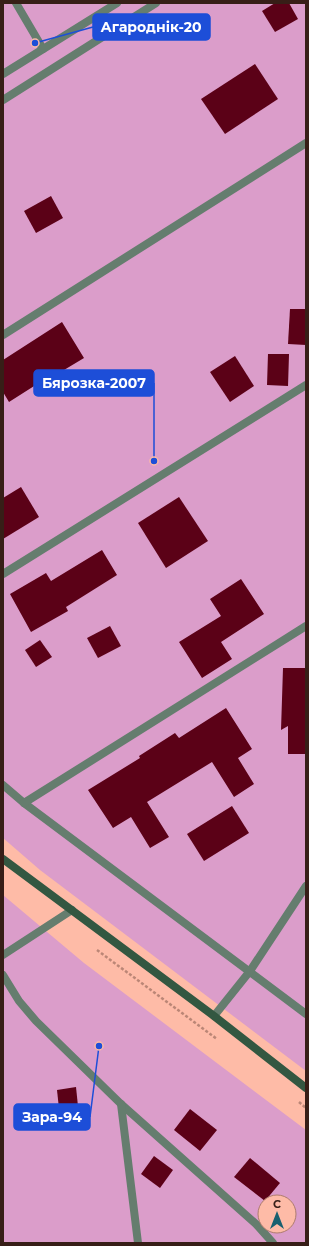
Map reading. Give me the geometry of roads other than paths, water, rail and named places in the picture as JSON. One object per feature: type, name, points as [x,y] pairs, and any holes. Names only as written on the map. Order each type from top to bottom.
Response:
[{"type":"street","points":[[3,859],[214,1016],[306,1088]]},
{"type":"lane","points":[[16,3],[43,49]]},
{"type":"lane","points":[[3,74],[117,3]]},
{"type":"lane","points":[[3,100],[156,3]]},
{"type":"lane","points":[[3,335],[306,143]]},
{"type":"lane","points":[[3,574],[306,385]]},
{"type":"lane","points":[[24,803],[306,626]]},
{"type":"lane","points":[[3,785],[24,803],[306,1014]]},
{"type":"lane","points":[[214,1016],[250,971],[306,886]]},
{"type":"lane","points":[[3,955],[72,910]]},
{"type":"lane","points":[[3,975],[19,1001],[36,1021],[121,1104],[256,1224],[273,1243]]},
{"type":"lane","points":[[121,1104],[138,1243]]},
{"type":"place","name":"Агароднік-20","points":[[35,43]]},
{"type":"place","name":"Бярозка-2007","points":[[154,461]]},
{"type":"place","name":"Зара-94","points":[[99,1046]]}]
